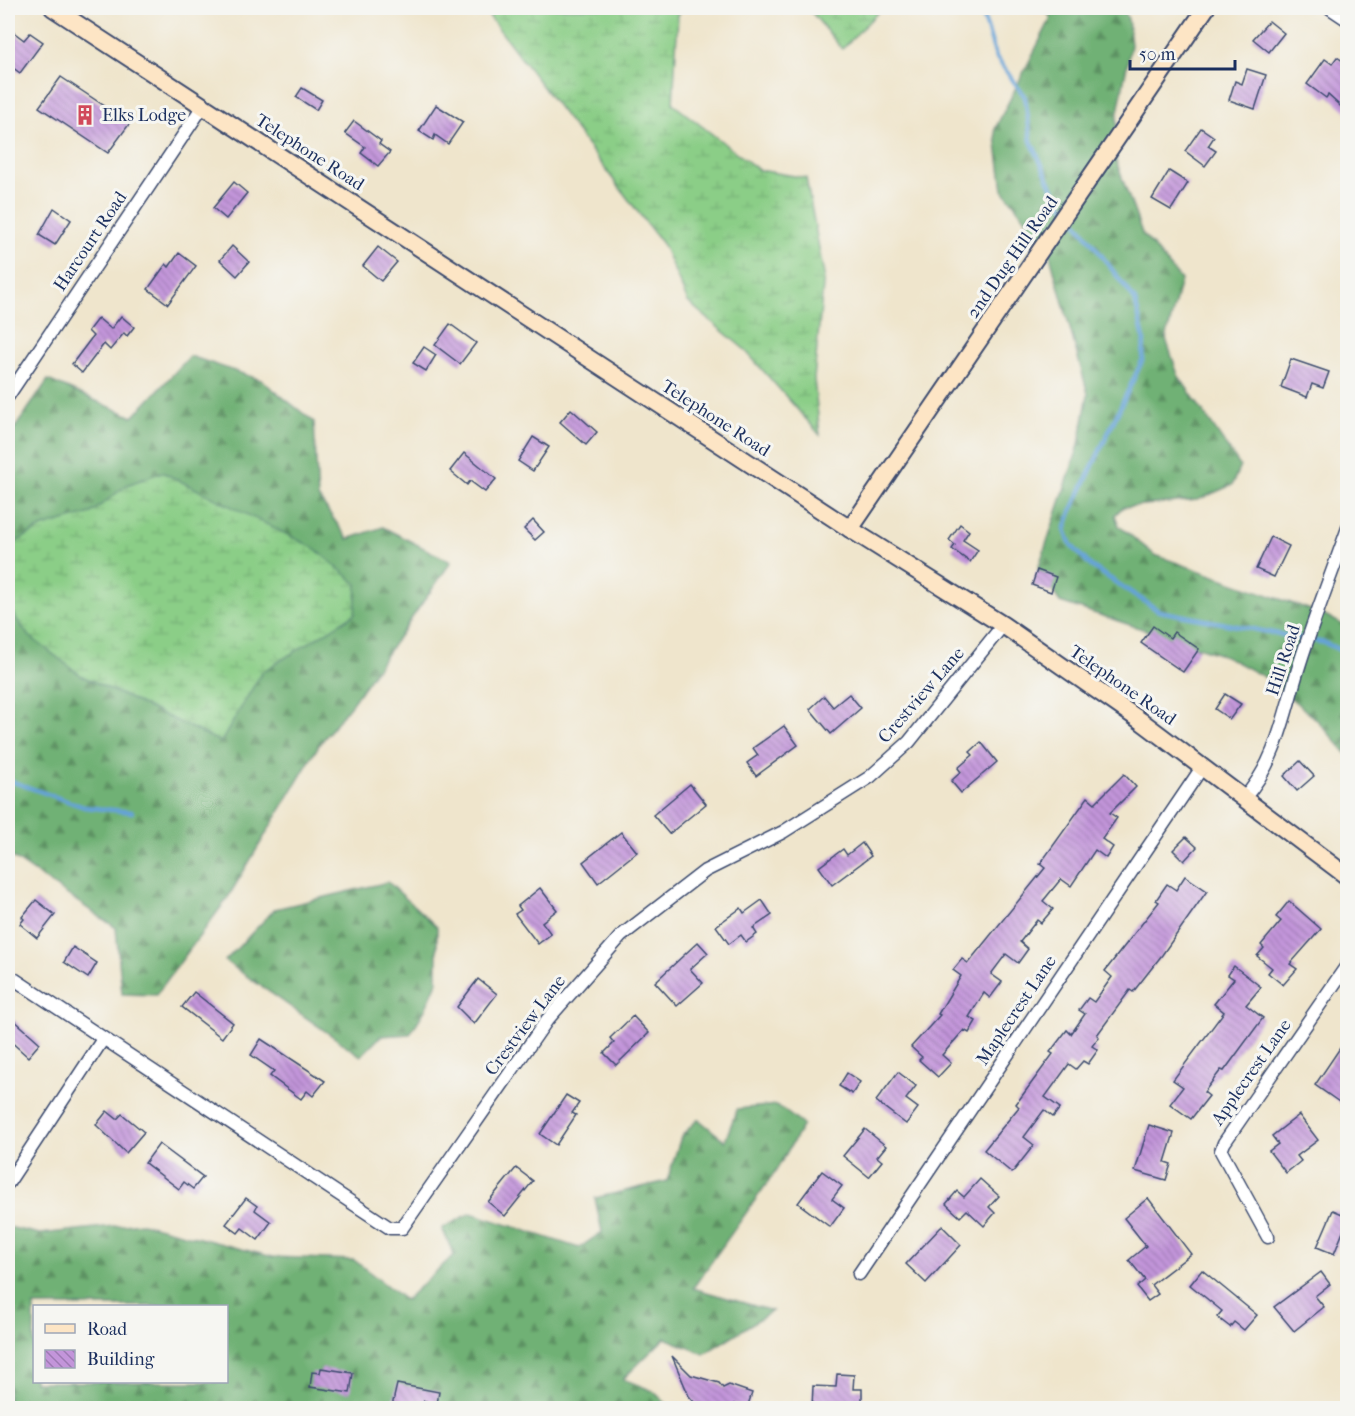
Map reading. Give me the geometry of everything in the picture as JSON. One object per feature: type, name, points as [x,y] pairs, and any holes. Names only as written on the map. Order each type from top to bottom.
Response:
[{"type":"street","name":"Telephone Road","points":[[53,8],[850,529],[1003,625],[1203,766],[1347,877]]},
{"type":"street","name":"2nd Dug Hill Road","points":[[850,529],[1206,8]]},
{"type":"street","points":[[1330,8],[1347,20]]},
{"type":"street","name":"Harcourt Road","points":[[8,396],[203,106]]},
{"type":"street","name":"Hill Road","points":[[1244,798],[1259,782],[1270,761],[1300,661],[1347,528]]},
{"type":"street","name":"Crestview Lane","points":[[103,1039],[390,1228],[402,1228],[547,1020],[621,936],[705,871],[783,832],[870,777],[909,742],[1003,625]]},
{"type":"street","name":"Maplecrest Lane","points":[[859,1274],[1203,766]]},
{"type":"street","name":"Applecrest Lane","points":[[1268,1237],[1221,1151],[1224,1143],[1347,963]]},
{"type":"street","points":[[8,975],[103,1039],[8,1184]]},
{"type":"green space","points":[[483,8],[683,8],[678,15],[673,104],[759,170],[806,178],[824,275],[814,379],[820,435],[744,349],[688,302],[663,245]]},
{"type":"green space","points":[[808,8],[882,8],[842,49]]},
{"type":"green space","points":[[1044,8],[1123,8],[1128,19],[1131,45],[1117,117],[1116,161],[1142,233],[1181,280],[1166,339],[1178,375],[1240,466],[1232,485],[1198,500],[1123,507],[1115,515],[1119,526],[1155,555],[1325,615],[1347,627],[1347,754],[1317,720],[1268,679],[1225,656],[1060,602],[1038,569],[1079,445],[1088,394],[1048,248],[1003,190],[995,129],[1051,18]]},
{"type":"green space","points":[[190,356],[261,380],[314,422],[318,497],[348,539],[383,527],[451,562],[353,702],[319,745],[227,899],[156,995],[122,994],[116,928],[8,854],[8,438],[48,380],[133,417]]},
{"type":"green space","points":[[162,472],[314,548],[357,584],[355,614],[262,672],[221,742],[82,676],[28,635],[8,607],[8,546],[43,527],[91,513],[127,485]]},
{"type":"green space","points":[[388,882],[437,927],[437,982],[425,1010],[410,1034],[381,1036],[361,1056],[225,961],[275,909]]},
{"type":"green space","points":[[777,1105],[803,1125],[777,1169],[693,1288],[772,1311],[704,1354],[665,1338],[623,1379],[653,1391],[671,1408],[8,1408],[8,1227],[40,1234],[142,1223],[273,1257],[354,1260],[405,1300],[454,1255],[442,1228],[471,1213],[579,1248],[602,1232],[595,1198],[667,1181],[681,1137],[698,1119],[725,1141],[737,1109]]},
{"type":"building","points":[[1269,21],[1284,33],[1269,52],[1253,39]]},
{"type":"building","points":[[8,28],[24,40],[30,33],[43,42],[20,73],[8,64]]},
{"type":"building","points":[[1337,57],[1347,64],[1347,112],[1328,95],[1326,98],[1307,84],[1325,59],[1332,64]]},
{"type":"building","points":[[1247,69],[1266,75],[1255,109],[1229,100],[1235,81],[1242,84]]},
{"type":"building","name":"Elks Lodge","points":[[61,77],[130,123],[108,153],[39,107]]},
{"type":"building","points":[[302,88],[322,100],[316,110],[296,97]]},
{"type":"building","points":[[436,105],[463,122],[448,144],[435,135],[433,140],[419,131]]},
{"type":"building","points":[[354,121],[381,141],[379,144],[390,152],[378,166],[361,153],[365,147],[345,133]]},
{"type":"building","points":[[1201,128],[1214,137],[1208,146],[1216,151],[1205,166],[1185,151]]},
{"type":"building","points":[[1169,171],[1188,183],[1171,210],[1152,199]]},
{"type":"building","points":[[234,182],[247,193],[226,219],[213,208]]},
{"type":"building","points":[[54,208],[71,220],[55,245],[39,235]]},
{"type":"building","points":[[232,246],[249,262],[237,276],[220,260]]},
{"type":"building","points":[[378,247],[397,262],[381,281],[363,266]]},
{"type":"building","points":[[179,253],[196,266],[168,304],[148,289],[166,264],[169,267]]},
{"type":"building","points":[[121,316],[134,327],[127,336],[124,333],[110,350],[104,344],[82,373],[72,364],[93,336],[88,331],[98,318],[111,329]]},
{"type":"building","points":[[450,324],[476,343],[460,364],[435,345]]},
{"type":"building","points":[[424,347],[436,355],[426,371],[413,363]]},
{"type":"building","points":[[1291,359],[1329,372],[1323,388],[1312,384],[1307,397],[1281,387]]},
{"type":"building","points":[[571,409],[597,432],[586,445],[560,422]]},
{"type":"building","points":[[533,437],[549,447],[533,471],[518,461]]},
{"type":"building","points":[[464,453],[496,479],[485,492],[470,481],[467,485],[450,471]]},
{"type":"building","points":[[533,520],[544,532],[535,540],[524,529]]},
{"type":"building","points":[[960,524],[969,531],[963,540],[978,550],[970,562],[952,549],[955,545],[949,540]]},
{"type":"building","points":[[1271,537],[1289,546],[1274,577],[1256,569]]},
{"type":"building","points":[[1037,570],[1056,577],[1051,592],[1032,585]]},
{"type":"building","points":[[1153,626],[1170,638],[1174,632],[1199,649],[1183,672],[1141,643]]},
{"type":"building","points":[[849,694],[861,708],[831,734],[810,709],[824,696],[833,707]]},
{"type":"building","points":[[1225,694],[1241,704],[1230,719],[1215,709]]},
{"type":"building","points":[[784,726],[798,745],[756,776],[747,763],[758,755],[753,748]]},
{"type":"building","points":[[981,742],[997,762],[961,793],[951,781],[961,772],[958,768],[973,755],[970,752]]},
{"type":"building","points":[[1300,761],[1314,776],[1297,791],[1284,776]]},
{"type":"building","points":[[1124,774],[1136,787],[1110,813],[1117,818],[1102,839],[1113,847],[1106,858],[1095,850],[1071,886],[1061,879],[1043,901],[1053,909],[1041,923],[1037,920],[1020,942],[1028,949],[1018,963],[1006,954],[991,974],[1002,982],[990,998],[984,993],[969,1017],[976,1021],[969,1033],[964,1030],[942,1055],[951,1063],[938,1077],[919,1060],[922,1057],[911,1047],[940,1015],[938,1014],[961,976],[953,970],[962,959],[968,963],[1045,868],[1040,864],[1088,797],[1095,803]]},
{"type":"building","points":[[690,784],[706,804],[669,834],[653,815]]},
{"type":"building","points":[[621,832],[637,852],[598,883],[583,862]]},
{"type":"building","points":[[1186,837],[1197,847],[1184,861],[1173,850]]},
{"type":"building","points":[[862,843],[871,856],[832,885],[819,867],[843,849],[847,855]]},
{"type":"building","points":[[1185,876],[1207,891],[1162,955],[1133,992],[1130,990],[1097,1035],[1099,1037],[1092,1046],[1098,1050],[1088,1064],[1083,1061],[1076,1069],[1069,1064],[1045,1097],[1060,1108],[1053,1117],[1044,1110],[1024,1137],[1034,1145],[1012,1173],[984,1150],[1019,1107],[1016,1104],[1053,1054],[1050,1052],[1067,1030],[1071,1034],[1085,1014],[1079,1010],[1088,998],[1094,1002],[1112,977],[1105,971],[1159,902],[1156,900],[1167,884],[1176,890]]},
{"type":"building","points":[[540,888],[557,910],[542,922],[551,934],[538,944],[515,914],[521,910],[518,906]]},
{"type":"building","points":[[36,900],[55,915],[37,938],[20,924],[24,919],[22,917]]},
{"type":"building","points":[[762,900],[772,915],[753,928],[757,934],[746,942],[741,935],[729,944],[716,926],[741,908],[744,913]]},
{"type":"building","points":[[1289,901],[1321,929],[1290,964],[1297,969],[1283,985],[1268,973],[1272,968],[1257,956],[1264,948],[1261,945],[1281,921],[1276,917]]},
{"type":"building","points":[[698,942],[708,953],[690,969],[703,983],[677,1006],[655,982]]},
{"type":"building","points":[[73,947],[97,963],[88,978],[64,962]]},
{"type":"building","points":[[1234,966],[1261,987],[1246,1005],[1263,1018],[1224,1071],[1221,1070],[1204,1092],[1209,1096],[1191,1119],[1170,1104],[1183,1087],[1173,1080],[1224,1012],[1214,1004],[1234,979],[1228,975]]},
{"type":"building","points":[[478,979],[497,994],[474,1024],[457,1007]]},
{"type":"building","points":[[194,992],[233,1023],[222,1038],[182,1007]]},
{"type":"building","points":[[633,1016],[649,1033],[616,1065],[604,1053],[614,1043],[610,1038]]},
{"type":"building","points":[[13,1019],[40,1043],[28,1057],[8,1039],[8,1025]]},
{"type":"building","points":[[261,1039],[325,1081],[313,1096],[307,1091],[301,1099],[270,1076],[274,1071],[251,1055]]},
{"type":"building","points":[[1340,1048],[1347,1053],[1347,1097],[1342,1104],[1315,1085]]},
{"type":"building","points":[[898,1072],[916,1086],[906,1099],[918,1108],[906,1124],[876,1101]]},
{"type":"building","points":[[847,1073],[860,1082],[852,1094],[839,1086]]},
{"type":"building","points":[[566,1095],[579,1103],[572,1113],[576,1115],[556,1145],[540,1134]]},
{"type":"building","points":[[107,1111],[117,1119],[122,1114],[144,1132],[126,1153],[96,1125]]},
{"type":"building","points":[[1299,1115],[1318,1140],[1297,1156],[1301,1161],[1286,1173],[1269,1151],[1278,1144],[1272,1136]]},
{"type":"building","points":[[1149,1125],[1174,1133],[1165,1162],[1171,1164],[1166,1180],[1135,1171]]},
{"type":"building","points":[[865,1129],[886,1146],[877,1157],[882,1161],[869,1177],[843,1156]]},
{"type":"building","points":[[159,1144],[203,1177],[193,1189],[184,1182],[179,1189],[145,1163]]},
{"type":"building","points":[[516,1168],[533,1181],[505,1216],[488,1202]]},
{"type":"building","points":[[822,1171],[842,1186],[832,1199],[844,1208],[830,1227],[798,1203]]},
{"type":"building","points":[[980,1179],[999,1196],[989,1207],[995,1213],[984,1226],[967,1210],[960,1217],[946,1204],[957,1191],[964,1197]]},
{"type":"building","points":[[246,1198],[257,1206],[255,1210],[271,1222],[258,1240],[242,1228],[238,1233],[226,1224]]},
{"type":"building","points":[[1148,1198],[1191,1254],[1151,1285],[1158,1294],[1148,1301],[1137,1287],[1145,1280],[1129,1260],[1146,1246],[1124,1218]]},
{"type":"building","points":[[1333,1210],[1347,1216],[1347,1222],[1334,1254],[1317,1247]]},
{"type":"building","points":[[942,1226],[961,1245],[926,1283],[906,1264]]},
{"type":"building","points":[[1202,1270],[1257,1315],[1244,1330],[1234,1322],[1230,1327],[1217,1317],[1222,1311],[1190,1285]]},
{"type":"building","points":[[1321,1272],[1330,1284],[1315,1296],[1324,1307],[1294,1331],[1274,1307]]},
{"type":"building","points":[[672,1356],[691,1375],[719,1383],[723,1388],[729,1385],[752,1393],[747,1408],[734,1404],[733,1408],[699,1408],[689,1396]]},
{"type":"building","points":[[321,1368],[353,1373],[350,1393],[310,1387],[312,1372],[320,1373]]},
{"type":"building","points":[[837,1374],[854,1375],[853,1389],[862,1389],[862,1408],[812,1408],[813,1386],[836,1387]]},
{"type":"building","points":[[397,1384],[439,1392],[437,1404],[424,1401],[423,1408],[392,1406]]},
{"type":"waterway","points":[[981,8],[996,57],[1025,97],[1031,141],[1057,198],[1066,208]]},
{"type":"waterway","points":[[1071,215],[1135,300],[1144,339],[1143,359],[1071,512],[1065,530],[1071,545],[1091,566],[1159,611],[1325,643],[1348,654]]},
{"type":"waterway","points":[[8,780],[84,807],[132,812]]},
{"type":"place","name":"Elks Lodge","points":[[85,115]]}]
